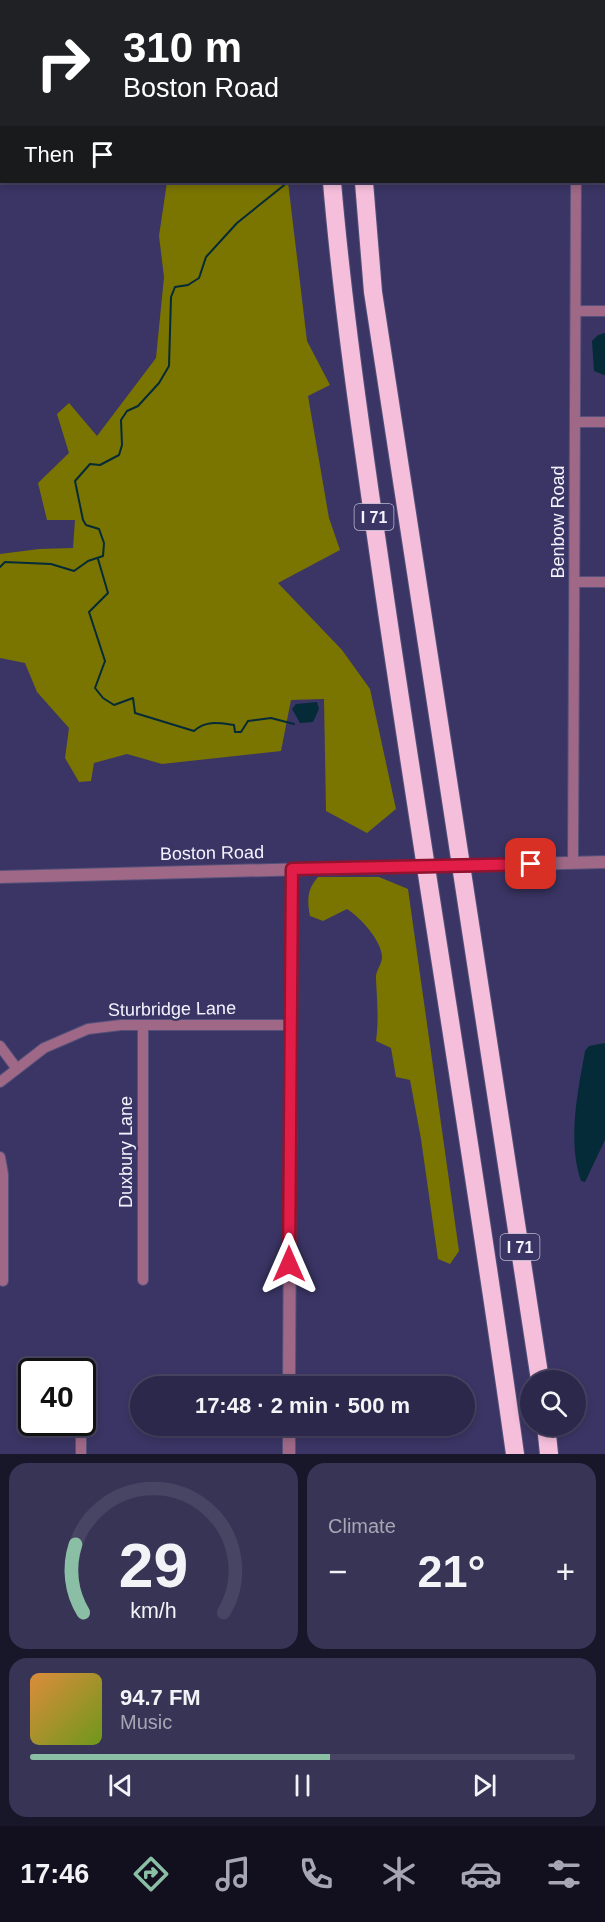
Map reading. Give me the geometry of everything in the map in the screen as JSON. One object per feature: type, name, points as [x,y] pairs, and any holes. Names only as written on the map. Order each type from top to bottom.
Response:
[{"type":"highway","name":"I 71","points":[[332,183],[348,338],[422,851],[495,1313],[514,1454]]},
{"type":"highway","name":"I 71","points":[[364,183],[373,292],[538,1370]]},
{"type":"highway","points":[[547,1436],[549,1454]]},
{"type":"street","name":"Benbow Road","points":[[573,862],[576,183]]},
{"type":"street","points":[[576,311],[605,311]]},
{"type":"street","points":[[575,422],[605,422]]},
{"type":"street","points":[[575,582],[605,582]]},
{"type":"street","name":"Boston Road","points":[[0,877],[605,862]]},
{"type":"street","points":[[289,1376],[289,1025],[292,869]]},
{"type":"street","name":"Duxbury Lane","points":[[142,1280],[143,1025]]},
{"type":"street","name":"Sturbridge Lane","points":[[0,1082],[44,1048],[72,1034],[104,1026],[289,1025]]},
{"type":"street","points":[[0,1046],[17,1069]]},
{"type":"street","points":[[0,1157],[3,1174],[3,1281]]},
{"type":"street","points":[[81,1436],[81,1454]]},
{"type":"street","points":[[288,1454],[289,1436]]},
{"type":"shaded area","points":[[167,183],[288,183],[307,341],[330,385],[308,396],[329,518],[340,550],[278,583],[342,650],[370,689],[396,809],[367,833],[326,811],[324,699],[291,700],[281,751],[162,764],[127,754],[94,763],[91,781],[79,782],[65,758],[69,728],[37,692],[25,663],[0,658],[0,554],[73,548],[75,520],[47,520],[38,483],[69,453],[57,414],[69,403],[97,436],[156,358],[164,277],[159,236]]},
{"type":"shaded area","points":[[318,877],[379,877],[408,889],[459,1251],[450,1264],[438,1259],[410,1080],[396,1077],[391,1048],[376,1041],[378,1018],[376,976],[382,960],[381,951],[369,930],[347,909],[323,921],[310,916],[309,895]]},
{"type":"water","points":[[605,333],[604,375],[594,371],[592,341],[598,335]]},
{"type":"water","points":[[317,702],[319,709],[313,722],[300,723],[292,709],[296,704]]},
{"type":"water","points":[[605,1043],[605,1140],[585,1182],[581,1181],[575,1149],[577,1099],[585,1051],[589,1046]]},
{"type":"waterway","points":[[0,567],[5,562],[51,564],[74,571],[88,561],[103,556],[104,543],[99,529],[86,525],[83,520],[75,481],[90,464],[100,465],[119,455],[122,445],[121,420],[127,411],[138,406],[159,383],[169,366],[171,297],[175,287],[188,285],[199,278],[206,257],[237,223],[287,183]]},
{"type":"waterway","points":[[98,559],[108,593],[89,612],[105,661],[95,688],[103,698],[114,705],[133,698],[135,713],[194,731],[203,725],[218,723],[234,725],[235,732],[241,732],[248,721],[271,718],[294,724]]},
{"type":"route","points":[[289,1264],[289,1025],[292,869],[531,864]]}]
